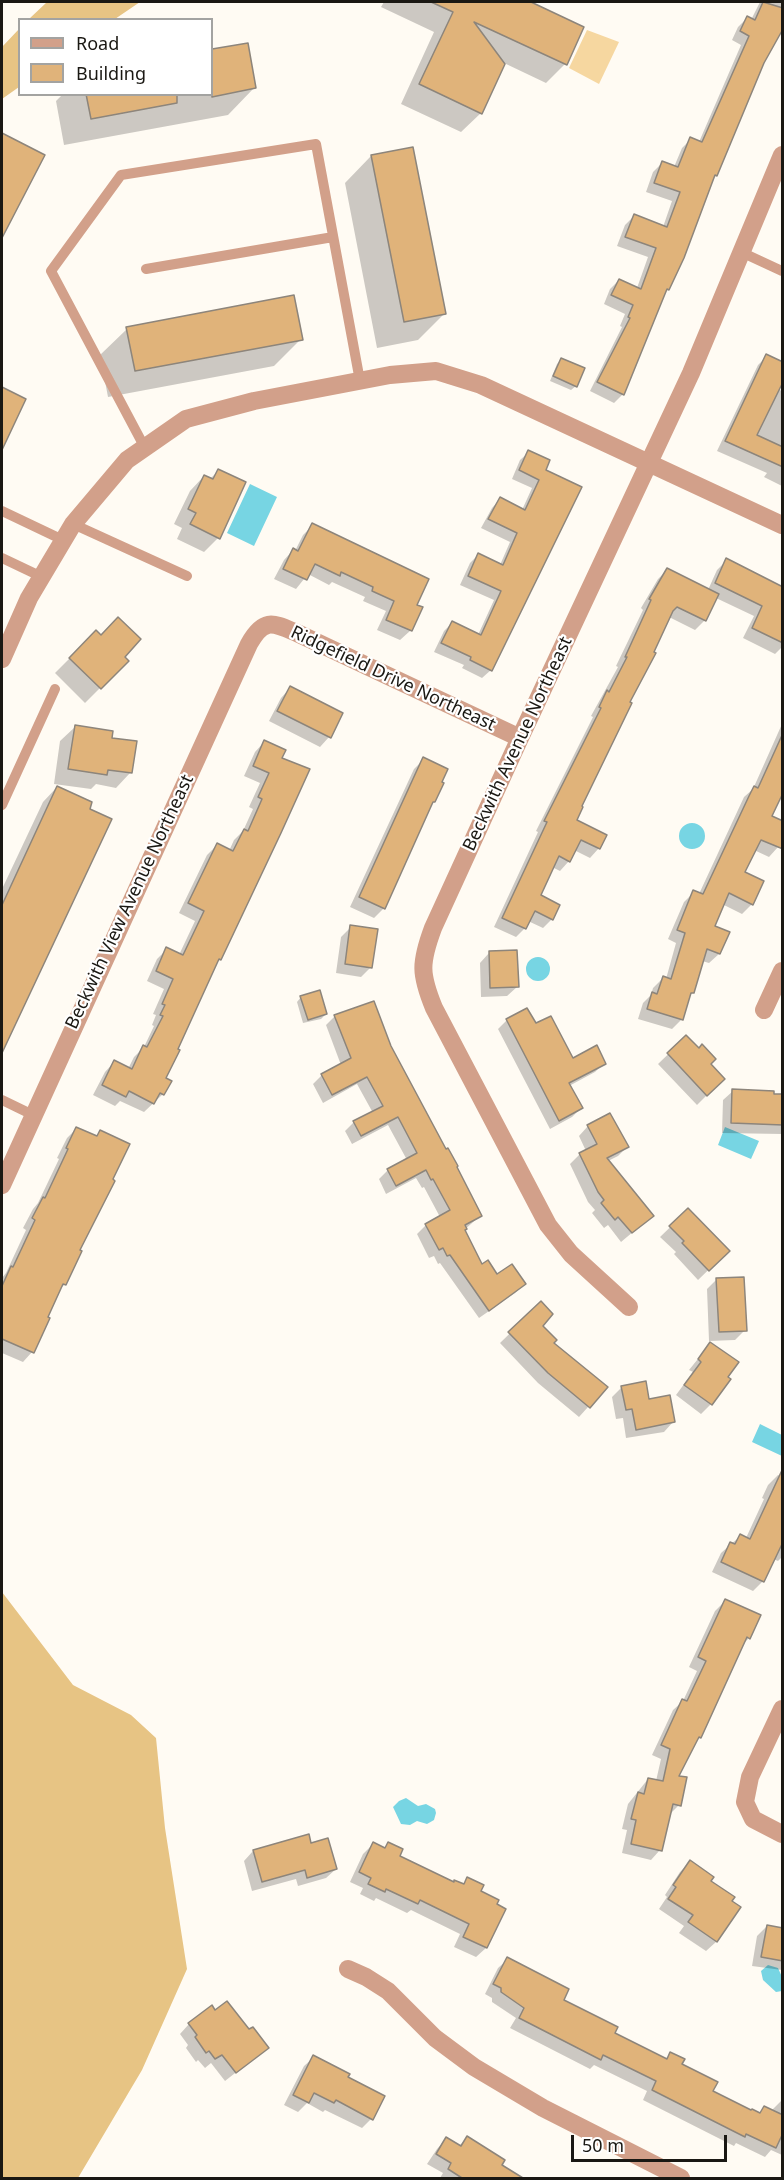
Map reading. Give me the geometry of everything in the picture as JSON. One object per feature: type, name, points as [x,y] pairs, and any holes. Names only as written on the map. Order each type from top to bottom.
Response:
[{"type":"street","name":"Beckwith Avenue Northeast","points":[[629,1307],[571,1254],[548,1225],[434,1008],[423,977],[423,957],[433,928],[520,738],[699,355],[783,155]]},
{"type":"street","points":[[2,659],[29,598],[68,532],[126,460],[186,419],[254,401],[390,375],[436,371],[481,385],[783,525]]},
{"type":"street","name":"Ridgefield Drive Northeast","points":[[266,623],[297,633],[520,738]]},
{"type":"street","name":"Beckwith View Avenue Northeast","points":[[2,1185],[234,676],[252,639],[266,623]]},
{"type":"street","points":[[764,1010],[783,970]]},
{"type":"street","points":[[783,1709],[750,1777],[745,1805],[753,1819],[783,1834]]},
{"type":"street","points":[[348,1969],[388,1991],[435,2038],[500,2083],[612,2145],[681,2178]]},
{"type":"lane","points":[[145,448],[51,271],[121,175],[316,144],[360,381]]},
{"type":"lane","points":[[146,269],[333,237]]},
{"type":"lane","points":[[741,252],[783,271]]},
{"type":"lane","points":[[2,512],[68,532],[187,576]]},
{"type":"lane","points":[[2,558],[42,577]]},
{"type":"lane","points":[[2,805],[55,689]]},
{"type":"lane","points":[[2,1100],[33,1115]]},
{"type":"shaded area","points":[[47,2],[140,2],[116,18],[30,18]]},
{"type":"shaded area","points":[[18,30],[18,88],[2,99],[2,47]]},
{"type":"shaded area","points":[[587,30],[619,42],[599,84],[569,68]]},
{"type":"shaded area","points":[[2,1592],[73,1685],[131,1715],[156,1738],[165,1828],[187,1969],[142,2070],[78,2178],[2,2178]]},
{"type":"water","points":[[250,484],[277,497],[254,546],[227,533]]},
{"type":"water","points":[[692,823],[701,827],[705,836],[701,845],[692,849],[683,845],[679,836],[683,827]]},
{"type":"water","points":[[538,957],[546,961],[550,969],[546,977],[538,981],[530,977],[526,969],[530,961]]},
{"type":"water","points":[[725,1127],[759,1141],[751,1159],[718,1145]]},
{"type":"water","points":[[760,1424],[782,1435],[782,1456],[752,1442]]},
{"type":"water","points":[[406,1798],[418,1806],[426,1804],[435,1809],[434,1820],[427,1824],[417,1821],[410,1825],[401,1824],[393,1807]]},
{"type":"water","points":[[768,1965],[778,1968],[782,1977],[782,1991],[776,1992],[763,1980],[761,1971]]},
{"type":"building","points":[[431,2],[531,2],[584,27],[567,65],[474,22],[505,64],[482,114],[419,84],[453,12]]},
{"type":"building","points":[[763,2],[783,8],[783,29],[764,63],[717,176],[715,175],[684,258],[669,290],[667,289],[624,395],[597,382],[630,318],[628,317],[633,305],[611,295],[619,279],[641,289],[656,248],[625,237],[634,214],[667,227],[680,192],[654,183],[662,161],[678,167],[690,137],[702,142],[749,36],[740,31],[747,16],[755,20]]},
{"type":"building","points":[[248,43],[256,88],[212,97],[213,49]]},
{"type":"building","points":[[86,96],[177,96],[177,103],[91,119]]},
{"type":"building","points":[[2,133],[45,155],[2,238]]},
{"type":"building","points":[[413,147],[446,314],[404,322],[371,155]]},
{"type":"building","points":[[294,295],[303,340],[135,371],[126,327]]},
{"type":"building","points":[[766,354],[783,362],[783,382],[757,435],[783,447],[783,467],[725,441]]},
{"type":"building","points":[[561,358],[585,368],[577,387],[553,376]]},
{"type":"building","points":[[2,387],[26,399],[2,450]]},
{"type":"building","points":[[528,450],[550,460],[546,470],[582,487],[492,671],[470,660],[471,657],[441,643],[452,621],[481,635],[501,591],[468,576],[478,553],[503,565],[517,533],[488,519],[500,497],[525,510],[539,480],[519,470]]},
{"type":"building","points":[[218,469],[246,482],[220,539],[190,524],[196,513],[188,509],[204,475],[213,479]]},
{"type":"building","points":[[312,523],[429,579],[417,605],[423,607],[412,631],[386,620],[394,601],[372,591],[373,587],[341,572],[340,576],[315,564],[307,580],[283,569],[293,548],[298,551]]},
{"type":"building","points":[[726,558],[783,587],[783,643],[752,628],[762,606],[715,583]]},
{"type":"building","points":[[667,568],[719,594],[706,621],[677,607],[673,611],[654,652],[656,653],[630,702],[632,703],[577,820],[607,835],[600,849],[581,840],[570,862],[559,856],[541,895],[560,905],[553,920],[535,911],[526,929],[502,918],[547,822],[544,821],[601,708],[599,707],[607,690],[609,692],[627,657],[625,657],[651,600],[649,599]]},
{"type":"building","points":[[118,617],[141,639],[125,657],[129,661],[101,689],[69,658],[96,630],[101,635]]},
{"type":"building","points":[[290,686],[343,713],[331,738],[277,711]]},
{"type":"building","points":[[75,725],[113,731],[112,738],[137,741],[132,773],[108,770],[107,775],[68,769]]},
{"type":"building","points":[[783,733],[783,793],[772,816],[783,821],[783,849],[761,840],[745,872],[764,881],[753,905],[729,893],[715,926],[730,932],[720,954],[707,949],[683,1020],[647,1009],[652,992],[657,994],[663,976],[671,979],[685,933],[677,930],[693,890],[703,894],[749,796],[754,786],[758,788]]},
{"type":"building","points":[[264,740],[286,750],[282,758],[310,769],[178,1049],[180,1050],[166,1078],[172,1081],[164,1095],[160,1093],[154,1104],[129,1091],[126,1097],[102,1085],[114,1060],[132,1069],[143,1045],[147,1047],[163,1016],[160,1015],[165,1005],[162,1004],[173,979],[156,971],[166,947],[183,955],[204,911],[188,903],[217,843],[233,851],[244,829],[248,831],[262,799],[258,797],[269,773],[253,766]]},
{"type":"building","points":[[423,757],[448,769],[442,782],[444,783],[433,802],[385,909],[359,897]]},
{"type":"building","points":[[57,786],[92,802],[90,809],[112,819],[2,1053],[2,905]]},
{"type":"building","points":[[350,925],[378,929],[372,968],[345,964]]},
{"type":"building","points":[[517,950],[519,987],[490,988],[489,951]]},
{"type":"building","points":[[320,990],[327,1014],[308,1020],[300,996]]},
{"type":"building","points":[[374,1001],[391,1046],[446,1149],[448,1148],[458,1166],[482,1216],[465,1225],[467,1229],[465,1230],[482,1264],[488,1260],[497,1274],[512,1264],[526,1284],[489,1311],[450,1255],[447,1256],[443,1248],[439,1250],[425,1224],[450,1210],[433,1179],[431,1180],[426,1170],[396,1186],[387,1169],[417,1153],[398,1117],[361,1136],[353,1121],[383,1106],[367,1077],[332,1095],[321,1074],[351,1058],[334,1015]]},
{"type":"building","points":[[527,1008],[536,1023],[551,1016],[573,1058],[597,1045],[606,1064],[569,1083],[583,1108],[559,1121],[506,1019]]},
{"type":"building","points":[[686,1035],[699,1048],[702,1044],[716,1059],[711,1064],[725,1079],[707,1096],[667,1053]]},
{"type":"building","points":[[732,1089],[774,1091],[774,1094],[783,1094],[783,1125],[731,1123]]},
{"type":"building","points":[[610,1113],[629,1147],[607,1158],[654,1216],[632,1233],[618,1217],[615,1220],[601,1203],[604,1200],[579,1153],[597,1144],[587,1125]]},
{"type":"building","points":[[76,1127],[97,1136],[100,1130],[130,1144],[66,1285],[63,1284],[34,1353],[2,1339],[2,1286],[35,1220],[32,1218],[43,1197],[45,1198]]},
{"type":"building","points":[[688,1208],[730,1251],[709,1271],[669,1226]]},
{"type":"building","points":[[744,1277],[747,1331],[719,1332],[716,1278]]},
{"type":"building","points":[[541,1301],[553,1314],[543,1326],[557,1340],[554,1343],[608,1387],[590,1408],[548,1373],[508,1332]]},
{"type":"building","points":[[710,1342],[739,1362],[728,1377],[731,1379],[712,1405],[684,1385],[701,1362],[698,1359]]},
{"type":"building","points":[[646,1381],[649,1399],[670,1395],[675,1422],[636,1430],[632,1409],[626,1410],[621,1386]]},
{"type":"building","points":[[783,1468],[783,1542],[764,1582],[721,1562],[730,1542],[735,1544],[740,1534],[750,1539]]},
{"type":"building","points":[[725,1599],[761,1615],[750,1639],[747,1637],[701,1738],[699,1737],[679,1776],[687,1777],[681,1806],[673,1804],[662,1851],[631,1844],[636,1820],[631,1819],[638,1792],[644,1794],[648,1778],[663,1781],[670,1749],[661,1745],[682,1699],[687,1701],[706,1661],[698,1657]]},
{"type":"building","points":[[309,1834],[311,1843],[328,1838],[337,1869],[307,1878],[305,1870],[262,1882],[253,1850]]},
{"type":"building","points":[[373,1842],[385,1848],[388,1842],[403,1849],[400,1856],[454,1882],[454,1880],[464,1884],[467,1877],[484,1885],[481,1891],[499,1900],[497,1904],[506,1909],[487,1948],[463,1937],[469,1924],[420,1900],[418,1904],[386,1889],[385,1892],[368,1884],[371,1878],[359,1872]]},
{"type":"building","points":[[690,1860],[714,1877],[711,1881],[735,1897],[732,1901],[741,1907],[717,1942],[688,1922],[693,1915],[668,1899],[676,1887],[673,1885]]},
{"type":"building","points":[[767,1925],[783,1928],[783,1961],[761,1957]]},
{"type":"building","points":[[507,1957],[569,1989],[564,2000],[618,2027],[615,2033],[667,2059],[670,2052],[685,2059],[682,2064],[718,2082],[713,2091],[751,2110],[760,2113],[764,2106],[783,2115],[783,2133],[776,2148],[746,2134],[745,2137],[652,2090],[656,2081],[603,2055],[601,2060],[519,2018],[524,2008],[493,1984]]},
{"type":"building","points":[[227,2001],[249,2029],[253,2027],[269,2048],[236,2073],[222,2055],[215,2059],[209,2051],[206,2053],[188,2023],[212,2005],[215,2010]]},
{"type":"building","points":[[313,2055],[385,2096],[373,2120],[336,2100],[334,2103],[314,2093],[309,2103],[293,2095]]},
{"type":"building","points":[[467,2136],[505,2160],[502,2165],[523,2178],[462,2178],[448,2169],[451,2163],[436,2154],[446,2137],[461,2146]]}]
